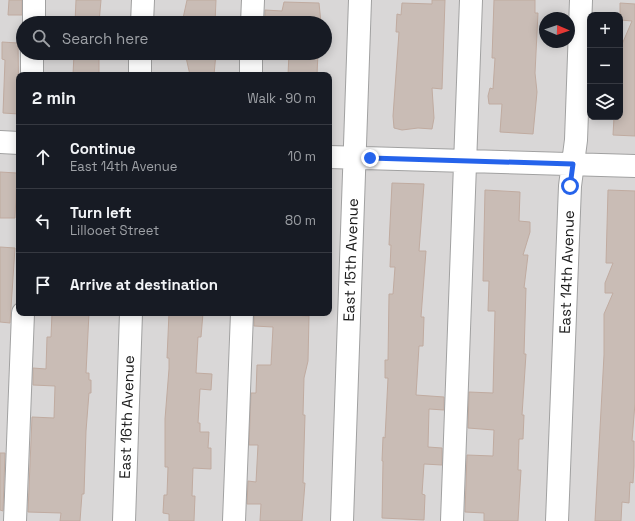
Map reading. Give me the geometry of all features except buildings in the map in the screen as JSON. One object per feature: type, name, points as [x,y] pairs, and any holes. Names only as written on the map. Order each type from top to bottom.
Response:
[{"type":"street","points":[[34,0],[34,16]]},
{"type":"street","points":[[142,0],[142,16]]},
{"type":"street","points":[[252,16],[253,0]]},
{"type":"street","name":"East 15th Avenue","points":[[342,521],[360,0]]},
{"type":"street","points":[[452,521],[471,0]]},
{"type":"street","name":"East 14th Avenue","points":[[558,521],[570,186],[576,140],[581,0]]},
{"type":"street","points":[[32,60],[32,72]]},
{"type":"street","points":[[140,60],[140,72]]},
{"type":"street","points":[[250,72],[251,60]]},
{"type":"street","points":[[0,142],[16,143]]},
{"type":"street","points":[[332,157],[635,166]]},
{"type":"street","points":[[15,521],[23,316]]},
{"type":"street","name":"East 16th Avenue","points":[[124,521],[131,316]]},
{"type":"street","points":[[234,521],[242,316]]},
{"type":"shaded area","points":[[0,0],[572,0],[572,12],[539,12],[539,48],[570,48],[567,140],[587,141],[588,120],[623,120],[623,12],[592,12],[592,0],[635,0],[635,521],[0,521]]},
{"type":"route","points":[[370,158],[573,164],[570,186]]}]
